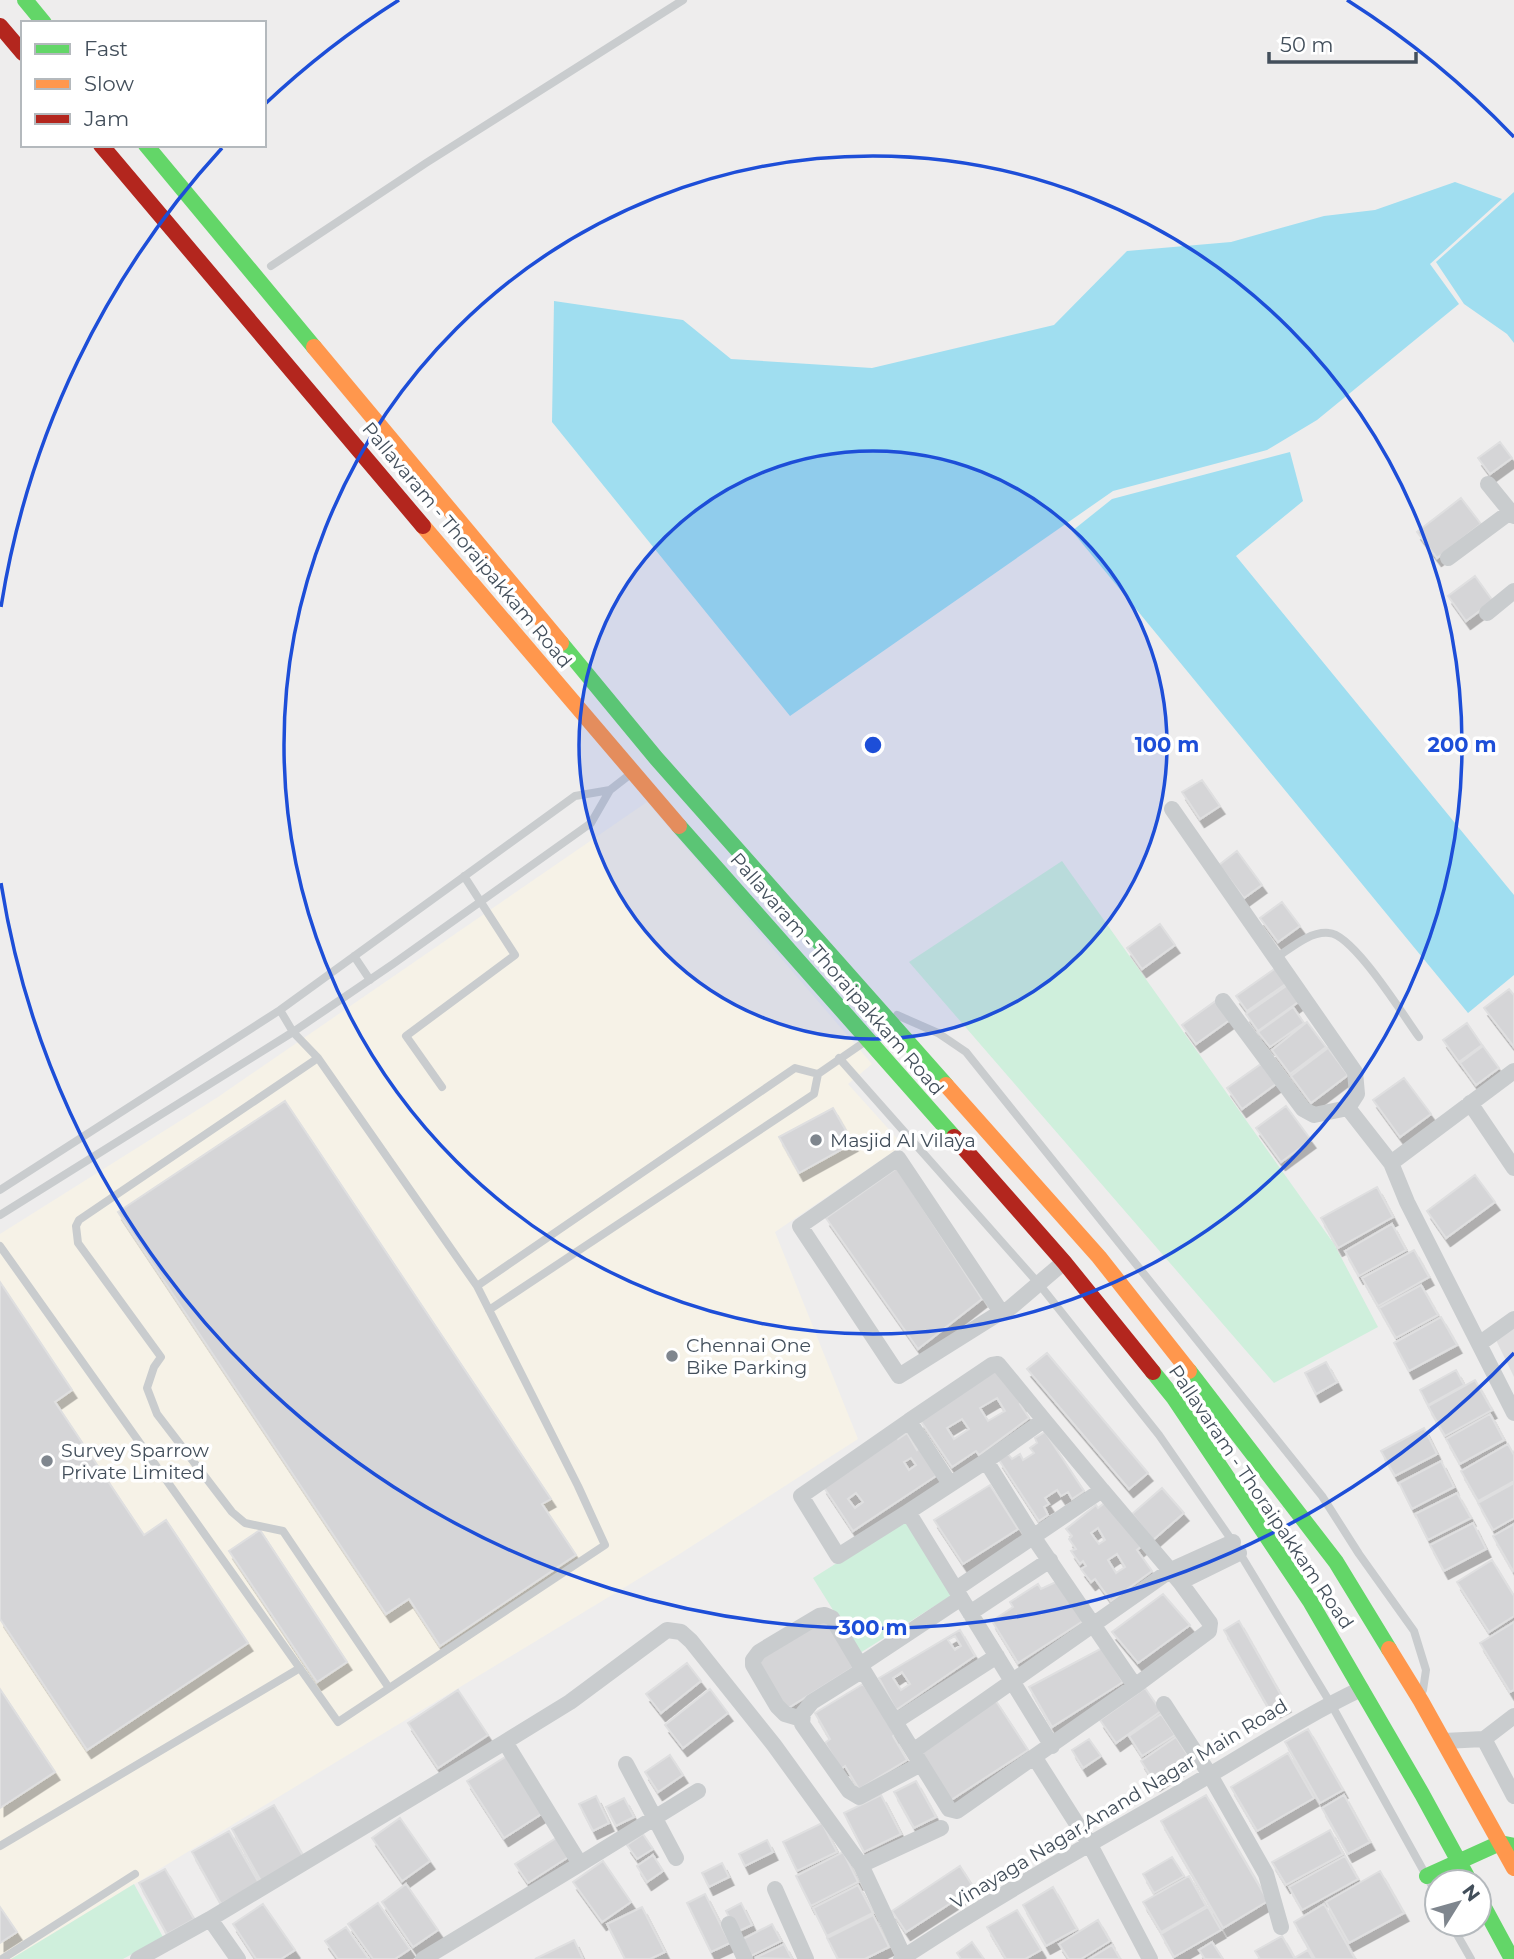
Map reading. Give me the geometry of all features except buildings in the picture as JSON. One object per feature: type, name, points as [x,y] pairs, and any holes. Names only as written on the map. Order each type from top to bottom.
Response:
[{"type":"main road","points":[[25,0],[42,21]]},
{"type":"main road","points":[[0,26],[21,51]]},
{"type":"main road","name":"Pallavaram - Thoraipakkam Road","points":[[103,147],[644,766],[875,1005],[1099,1258],[1336,1562],[1507,1844],[1514,1868]]},
{"type":"main road","name":"Pallavaram - Thoraipakkam Road","points":[[148,147],[867,1041],[1064,1262],[1174,1398],[1310,1601],[1463,1868]]},
{"type":"main road","points":[[1444,1868],[1507,1844]]},
{"type":"main road","points":[[1493,1924],[1512,1959]]},
{"type":"street","points":[[1448,558],[1511,509],[1488,484]]},
{"type":"street","points":[[1487,613],[1514,591]]},
{"type":"street","points":[[1172,809],[1355,1072],[1357,1094],[1348,1108],[1314,1115],[1303,1109],[1223,1001]]},
{"type":"street","points":[[1391,1163],[1514,1071]]},
{"type":"street","points":[[1470,1103],[1514,1168]]},
{"type":"street","points":[[1348,1108],[1391,1163],[1407,1202],[1514,1413]]},
{"type":"street","points":[[1001,1312],[898,1158],[800,1226],[899,1376],[1010,1308],[1064,1262]]},
{"type":"street","points":[[1479,1343],[1514,1319]]},
{"type":"street","points":[[802,1719],[785,1714],[777,1706],[753,1660],[759,1653],[819,1616],[825,1615],[832,1618],[949,1809],[957,1811],[1037,1761],[1052,1746],[1211,1628],[1176,1576],[998,1364],[992,1365],[801,1496],[838,1556],[986,1461],[1044,1420]]},
{"type":"street","points":[[909,1421],[950,1484]]},
{"type":"street","points":[[986,1461],[1034,1538],[1135,1686]]},
{"type":"street","points":[[1102,1490],[812,1702],[803,1713],[802,1724],[849,1791],[859,1797],[917,1757],[1094,1623],[1176,1576],[1236,1548]]},
{"type":"street","points":[[908,1512],[1052,1746]]},
{"type":"street","points":[[970,1613],[1050,1560]]},
{"type":"street","points":[[138,1959],[570,1702],[667,1630],[681,1632],[691,1641],[774,1745],[861,1865],[903,1958]]},
{"type":"street","points":[[896,1721],[997,1656]]},
{"type":"street","name":"Vinayaga Nagar,Anand Nagar Main Road","points":[[903,1958],[927,1952],[1089,1843],[1210,1775],[1264,1741],[1361,1689]]},
{"type":"street","points":[[1164,1704],[1210,1775],[1266,1874],[1281,1927]]},
{"type":"street","points":[[1444,1741],[1484,1739],[1514,1716]]},
{"type":"street","points":[[1484,1739],[1514,1796]]},
{"type":"street","points":[[505,1742],[580,1864]]},
{"type":"street","points":[[1037,1761],[1089,1843],[1150,1959]]},
{"type":"street","points":[[626,1764],[677,1858]]},
{"type":"street","points":[[423,1959],[698,1791]]},
{"type":"street","points":[[861,1865],[941,1828]]},
{"type":"street","points":[[775,1889],[806,1959]]},
{"type":"street","points":[[209,1919],[238,1959]]},
{"type":"street","points":[[729,1924],[745,1959]]},
{"type":"lane","points":[[271,266],[426,163],[683,0]]},
{"type":"lane","points":[[0,1215],[293,1032],[481,903],[591,823],[610,790],[644,766]]},
{"type":"lane","points":[[0,1190],[280,1010],[575,796],[610,790]]},
{"type":"lane","points":[[442,1087],[406,1036],[515,955],[464,876]]},
{"type":"lane","points":[[1276,958],[1314,935],[1329,933],[1341,936],[1361,957],[1419,1037]]},
{"type":"lane","points":[[354,956],[370,980]]},
{"type":"lane","points":[[875,1005],[938,1033],[966,1052],[1322,1496],[1414,1630],[1426,1670],[1421,1701]]},
{"type":"lane","points":[[0,1246],[338,1722],[605,1545],[477,1286],[318,1058],[293,1032],[280,1010]]},
{"type":"lane","points":[[489,1310],[814,1094],[818,1074],[867,1041]]},
{"type":"lane","points":[[318,1058],[79,1220],[76,1226],[78,1243],[161,1357],[154,1367],[147,1388],[157,1414],[232,1512],[245,1523],[283,1531],[389,1688]]},
{"type":"lane","points":[[839,1058],[1039,1284],[1159,1435],[1236,1548],[1331,1704],[1423,1869]]},
{"type":"lane","points":[[477,1286],[795,1068],[818,1074]]},
{"type":"lane","points":[[0,1846],[300,1668]]},
{"type":"lane","points":[[2,1959],[135,1874]]},
{"type":"lane","points":[[1459,1938],[1471,1959]]},
{"type":"shaded area","points":[[647,802],[872,1064],[848,1084],[903,1145],[775,1232],[858,1439],[678,1555],[11,1959],[0,1959],[0,1234],[218,1097]]},
{"type":"shaded area","points":[[1514,1326],[1514,1377],[1496,1340]]},
{"type":"green space","points":[[1062,861],[1334,1244],[1378,1327],[1274,1383],[909,962]]},
{"type":"green space","points":[[905,1520],[952,1595],[860,1653],[813,1578]]},
{"type":"green space","points":[[134,1884],[163,1937],[123,1959],[11,1959]]},
{"type":"water","points":[[1455,182],[1502,199],[1430,264],[1459,304],[1317,420],[1267,450],[1113,491],[790,716],[552,422],[554,301],[683,320],[731,359],[872,368],[1054,325],[1127,251],[1231,242],[1324,216],[1375,210]]},
{"type":"water","points":[[1514,192],[1514,343],[1507,334],[1464,304],[1436,262]]},
{"type":"water","points":[[1290,452],[1303,501],[1236,556],[1514,895],[1514,975],[1468,1013],[1072,531],[1112,499]]},
{"type":"traffic: fast","points":[[25,0],[42,21]]},
{"type":"traffic: fast","points":[[148,147],[314,347]]},
{"type":"traffic: fast","points":[[561,643],[656,758],[946,1085]]},
{"type":"traffic: fast","points":[[679,826],[954,1137]]},
{"type":"traffic: fast","points":[[1189,1371],[1336,1562],[1389,1649]]},
{"type":"traffic: fast","points":[[1153,1372],[1174,1398],[1310,1601],[1462,1868]]},
{"type":"traffic: fast","points":[[1445,1868],[1500,1843],[1514,1846]]},
{"type":"traffic: fast","points":[[1493,1924],[1512,1959]]},
{"type":"traffic: slow","points":[[314,347],[561,643]]},
{"type":"traffic: slow","points":[[423,526],[679,826]]},
{"type":"traffic: slow","points":[[946,1085],[1099,1257],[1189,1371]]},
{"type":"traffic: slow","points":[[1389,1649],[1514,1868]]},
{"type":"traffic: jam","points":[[0,26],[21,51]]},
{"type":"traffic: jam","points":[[103,147],[423,526]]},
{"type":"traffic: jam","points":[[954,1137],[1064,1262],[1153,1372]]},
{"type":"place","name":"Masjid Al Vilaya","points":[[816,1140]]},
{"type":"place","name":"Chennai One Bike Parking","points":[[672,1356]]},
{"type":"place","name":"Survey Sparrow Private Limited","points":[[47,1461]]}]
